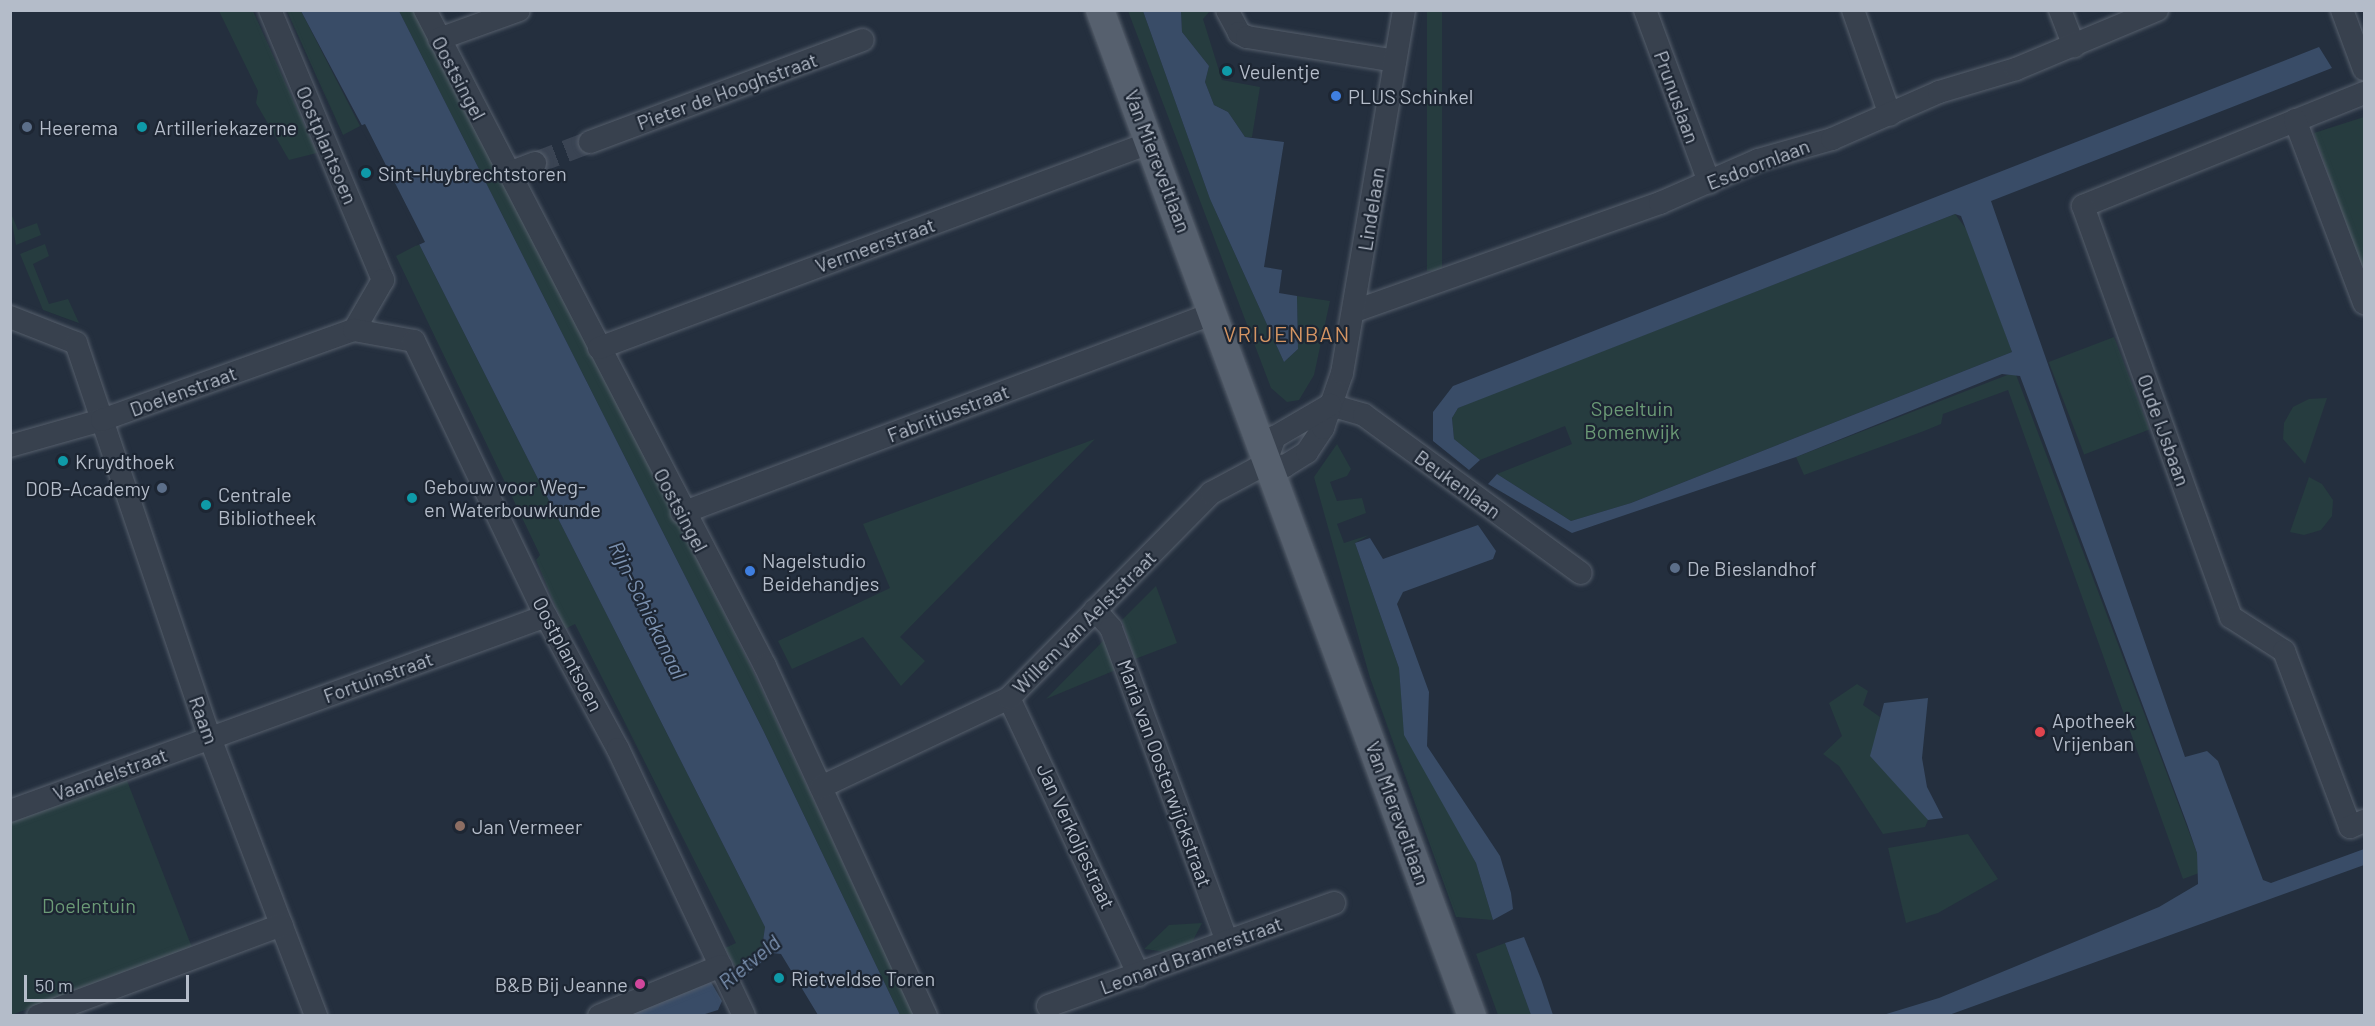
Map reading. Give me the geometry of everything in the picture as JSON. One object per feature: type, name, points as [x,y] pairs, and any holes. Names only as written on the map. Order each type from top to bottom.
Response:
[{"type":"main road","name":"Van Miereveltlaan","points":[[1100,10],[1152,142],[1214,313],[1275,465],[1294,544],[1326,609],[1472,1016]]},
{"type":"main road","name":"Van Miereveltlaan","points":[[1214,313],[1275,437],[1275,465]]},
{"type":"street","name":"Oostplantsoen","points":[[270,10],[383,279],[354,330],[414,341],[546,615],[618,749],[722,971],[737,1010]]},
{"type":"street","name":"Oostsingel","points":[[425,10],[682,513],[765,666],[926,1016]]},
{"type":"street","points":[[439,39],[519,10]]},
{"type":"street","points":[[1227,10],[1247,37],[1395,61]]},
{"type":"street","name":"Lindelaan","points":[[1275,465],[1307,452],[1330,405],[1355,311],[1404,10]]},
{"type":"street","name":"Prunuslaan","points":[[1645,10],[1709,183]]},
{"type":"street","points":[[1853,10],[1890,115]]},
{"type":"street","points":[[2060,10],[2074,46]]},
{"type":"street","name":"Esdoornlaan","points":[[1355,311],[1709,183],[1890,115],[1977,77],[2074,46],[2157,10]]},
{"type":"street","points":[[2342,10],[2364,69]]},
{"type":"street","name":"Pieter de Hooghstraat","points":[[590,142],[863,40]]},
{"type":"street","name":"Oude IJsbaan","points":[[2364,93],[2083,206],[2231,617],[2284,651],[2350,827],[2364,821]]},
{"type":"street","points":[[2295,120],[2364,303]]},
{"type":"street","name":"Vermeerstraat","points":[[599,348],[1152,142]]},
{"type":"street","points":[[509,173],[535,163]]},
{"type":"street","name":"Fabritiusstraat","points":[[682,513],[1214,313]]},
{"type":"street","name":"Raam","points":[[10,317],[76,343],[210,738],[316,1016]]},
{"type":"street","name":"Doelenstraat","points":[[10,446],[102,420],[354,330]]},
{"type":"street","points":[[1275,437],[1330,405]]},
{"type":"street","name":"Beukenlaan","points":[[1330,405],[1364,415],[1581,573]]},
{"type":"street","name":"Willem van Aelststraat","points":[[821,787],[1009,698],[1211,493],[1275,465]]},
{"type":"street","name":"Maria van Oosterwijckstraat","points":[[1095,610],[1111,628],[1227,941]]},
{"type":"street","name":"Fortuinstraat","points":[[210,738],[546,615]]},
{"type":"street","name":"Jan Verkoljestraat","points":[[1009,698],[1140,975]]},
{"type":"street","name":"Vaandelstraat","points":[[10,811],[210,738]]},
{"type":"street","name":"Leonard Bramerstraat","points":[[1048,1006],[1140,975],[1334,903]]},
{"type":"street","points":[[38,1016],[282,925]]},
{"type":"street","points":[[599,1016],[722,971]]},
{"type":"green space","points":[[219,11],[253,11],[317,153],[289,160],[256,103],[258,91]]},
{"type":"green space","points":[[287,11],[301,11],[360,126],[343,135]]},
{"type":"green space","points":[[399,11],[416,11],[594,354],[753,671],[914,1015],[900,1015],[763,730]]},
{"type":"green space","points":[[1128,11],[1143,11],[1210,199],[1284,362],[1298,349],[1297,296],[1330,301],[1314,375],[1299,400],[1287,402],[1271,388]]},
{"type":"green space","points":[[1181,11],[1210,11],[1203,19],[1222,80],[1260,87],[1252,137],[1245,137],[1228,112],[1214,105],[1205,82],[1209,66],[1182,32]]},
{"type":"green space","points":[[1427,11],[1442,11],[1442,271],[1427,271]]},
{"type":"green space","points":[[2364,117],[2364,277],[2314,133]]},
{"type":"green space","points":[[10,211],[18,230],[37,223],[41,235],[16,245]]},
{"type":"green space","name":"Speeltuin Bomenwijk","points":[[1955,214],[1970,234],[2012,352],[1631,503],[1571,521],[1497,474],[1572,444],[1565,426],[1480,460],[1454,439],[1452,418],[1458,408]]},
{"type":"green space","points":[[45,244],[49,256],[33,264],[49,304],[68,299],[79,323],[43,310],[20,254]]},
{"type":"green space","points":[[419,244],[765,927],[762,948],[737,969],[725,948],[736,943],[575,624],[565,629],[536,560],[540,555],[396,256]]},
{"type":"green space","points":[[2114,337],[2149,429],[2084,455],[2049,362]]},
{"type":"green space","points":[[2015,372],[2197,853],[2199,873],[2183,879],[2008,390],[1943,414],[1941,424],[1804,475],[1796,457]]},
{"type":"green space","points":[[2327,398],[2305,464],[2283,439],[2284,423],[2293,407],[2309,399]]},
{"type":"green space","points":[[1095,439],[900,637],[925,661],[901,686],[863,637],[792,669],[778,641],[890,588],[863,524]]},
{"type":"green space","points":[[1337,444],[1351,469],[1347,476],[1330,482],[1337,501],[1362,498],[1366,513],[1337,524],[1344,543],[1369,535],[1355,543],[1399,668],[1403,719],[1476,863],[1493,920],[1456,917],[1370,678],[1314,477]]},
{"type":"green space","points":[[2309,477],[2322,484],[2333,500],[2332,516],[2321,530],[2304,535],[2290,532]]},
{"type":"green space","points":[[1156,586],[1177,643],[1135,659],[1122,620]]},
{"type":"green space","points":[[1106,638],[1118,669],[1046,699]]},
{"type":"green space","points":[[1857,684],[1868,691],[1863,705],[1880,717],[1874,760],[1884,764],[1928,820],[1925,827],[1883,834],[1839,766],[1823,754],[1842,736],[1829,703]]},
{"type":"green space","name":"Doelentuin","points":[[124,773],[193,950],[11,1015],[11,816]]},
{"type":"green space","points":[[1968,834],[1998,879],[1938,913],[1906,923],[1888,848]]},
{"type":"green space","points":[[1202,923],[1189,948],[1173,953],[1144,949],[1169,925]]},
{"type":"green space","points":[[1505,943],[1531,1015],[1498,1015],[1476,954]]},
{"type":"water","points":[[301,11],[399,11],[763,730],[900,1015],[818,1015],[781,954],[772,953],[742,979],[737,969],[762,948],[765,927],[419,244],[424,242]]},
{"type":"water","points":[[1143,11],[1181,11],[1182,32],[1209,66],[1205,82],[1214,105],[1228,112],[1245,137],[1284,142],[1264,267],[1282,270],[1279,293],[1297,296],[1298,349],[1284,362],[1210,199]]},
{"type":"water","points":[[2319,47],[2332,68],[1991,201],[2185,757],[2207,751],[2218,761],[2263,880],[2271,883],[2364,849],[2364,865],[1949,1015],[1883,1015],[1939,998],[2159,907],[2198,884],[2197,853],[2187,824],[2020,376],[2002,374],[1796,457],[1572,533],[1488,484],[1497,474],[1571,521],[1631,503],[2012,352],[1961,216],[1955,214],[1458,408],[1452,418],[1454,439],[1480,460],[1469,470],[1433,441],[1433,412],[1453,386]]},
{"type":"water","points":[[1478,525],[1496,551],[1493,559],[1403,592],[1397,604],[1429,692],[1427,746],[1500,856],[1511,893],[1513,909],[1493,920],[1476,863],[1404,735],[1399,668],[1355,543],[1370,538],[1383,559]]},
{"type":"water","points":[[1928,698],[1922,758],[1927,787],[1943,818],[1928,820],[1870,756],[1884,703]]},
{"type":"water","points":[[1524,937],[1553,1015],[1531,1015],[1505,943]]},
{"type":"water","points":[[711,982],[722,1001],[718,1010],[702,1015],[626,1016]]},
{"type":"pier","points":[[365,124],[425,242],[416,246],[420,241],[360,126]]},
{"type":"tunnel","points":[[535,163],[590,142]]},
{"type":"place","name":"Veulentje","points":[[1227,71]]},
{"type":"place","name":"PLUS Schinkel","points":[[1336,96]]},
{"type":"place","name":"Heerema","points":[[27,127]]},
{"type":"place","name":"Artilleriekazerne","points":[[142,127]]},
{"type":"place","name":"Sint-Huybrechtstoren","points":[[366,173]]},
{"type":"place","name":"Kruydthoek","points":[[63,461]]},
{"type":"place","name":"DOB-Academy","points":[[162,488]]},
{"type":"place","name":"Gebouw voor Weg- en Waterbouwkunde","points":[[412,498]]},
{"type":"place","name":"Centrale Bibliotheek","points":[[206,505]]},
{"type":"place","name":"De Bieslandhof","points":[[1675,568]]},
{"type":"place","name":"Nagelstudio Beidehandjes","points":[[750,571]]},
{"type":"place","name":"Apotheek Vrijenban","points":[[2040,732]]},
{"type":"place","name":"Jan Vermeer","points":[[460,826]]},
{"type":"place","name":"Rietveldse Toren","points":[[779,978]]},
{"type":"place","name":"B&B Bij Jeanne","points":[[640,984]]},
{"type":"district","name":"VRIJENBAN","points":[[1287,334]]},
{"type":"water label","name":"Rijn-Schiekanaal","points":[[648,610]]},
{"type":"water label","name":"Rietveld","points":[[749,962]]}]
